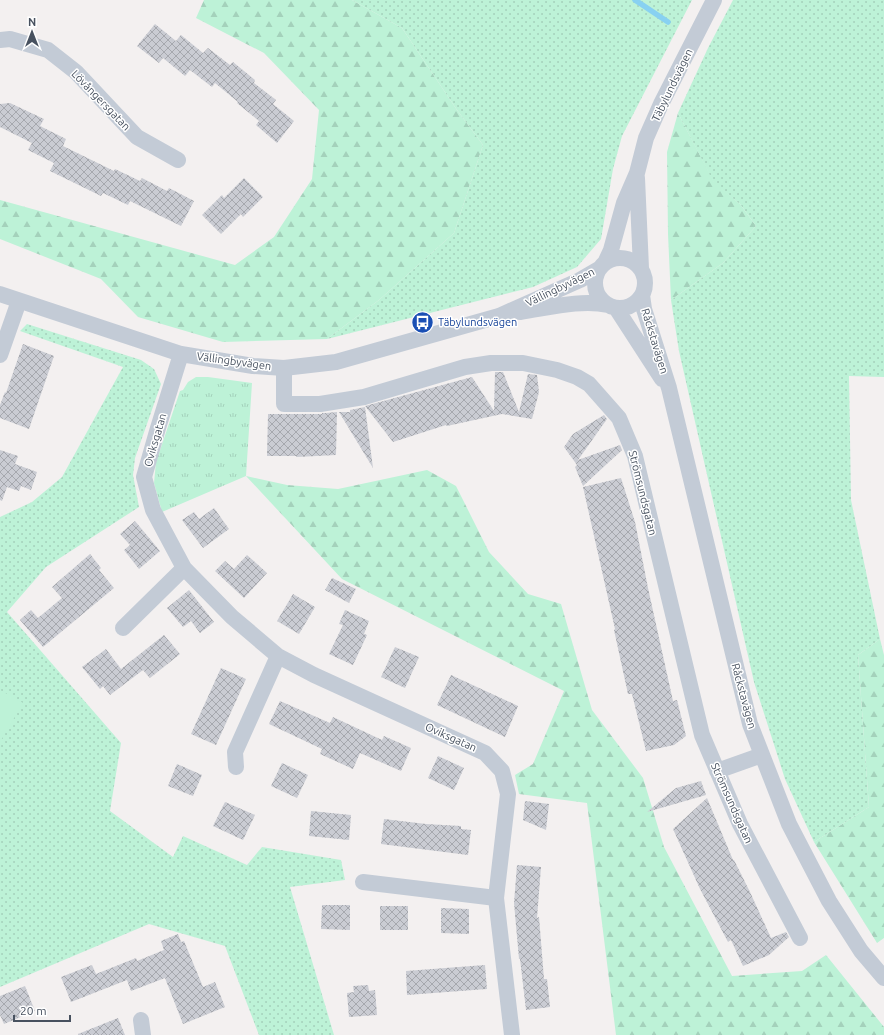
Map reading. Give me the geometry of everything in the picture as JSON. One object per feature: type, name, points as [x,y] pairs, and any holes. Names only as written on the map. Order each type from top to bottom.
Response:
[{"type":"street","name":"Täbylundsvägen","points":[[602,266],[611,250],[624,203],[637,173],[646,138],[714,0]]},
{"type":"street","name":"Lövångersgatan","points":[[0,40],[10,40],[48,50],[76,72],[137,137],[178,160]]},
{"type":"street","name":"Täbylundsvägen","points":[[637,173],[641,268]]},
{"type":"street","points":[[620,257],[631,260],[641,268],[645,282],[642,295],[633,304],[625,308],[612,306],[601,300],[596,292],[594,284],[596,276],[602,266],[612,259],[620,257]]},
{"type":"street","name":"Vällingbyvägen","points":[[499,316],[580,280],[602,266]]},
{"type":"street","name":"Vällingbyvägen","points":[[0,294],[181,354],[253,366],[284,368],[336,362],[499,316],[587,303],[598,303],[612,306]]},
{"type":"street","name":"Råckstavägen","points":[[642,295],[644,309],[669,388],[750,724],[789,824],[829,901],[861,951],[884,978]]},
{"type":"street","points":[[0,355],[19,301]]},
{"type":"street","name":"Råckstavägen","points":[[612,306],[669,388]]},
{"type":"street","name":"Oviksgatan","points":[[181,354],[144,477],[153,510],[184,568],[232,617],[278,656],[314,675],[485,753],[502,771],[508,794],[496,898],[512,1035]]},
{"type":"street","name":"Strömsundsgatan","points":[[284,368],[284,404],[320,404],[364,397],[465,367],[491,363],[523,363],[557,370],[577,377],[589,384],[619,418],[635,456],[702,735],[740,824],[800,938]]},
{"type":"street","points":[[123,628],[184,568]]},
{"type":"street","points":[[236,767],[236,752],[278,656]]},
{"type":"street","points":[[717,771],[762,755]]},
{"type":"street","points":[[363,882],[496,898]]},
{"type":"green space","points":[[204,0],[352,0],[402,28],[457,110],[483,145],[454,233],[379,300],[327,339],[223,342],[138,317],[101,279],[0,239],[0,200],[235,265],[274,237],[312,179],[319,110],[264,53],[196,18]]},
{"type":"green space","points":[[352,0],[692,0],[622,136],[613,169],[601,239],[577,267],[533,287],[327,339],[379,300],[454,233],[483,145],[457,110],[402,28]]},
{"type":"green space","points":[[733,0],[884,0],[884,377],[849,376],[851,500],[880,639],[858,655],[869,807],[814,842],[785,779],[754,682],[679,351],[671,300],[723,263],[756,226],[740,204],[714,183],[678,113],[708,48]]},
{"type":"green space","points":[[678,113],[714,182],[740,204],[756,226],[723,263],[671,300],[668,234],[667,152]]},
{"type":"green space","points":[[27,324],[141,360],[154,369],[161,384],[135,458],[133,475],[139,507],[46,567],[7,612],[121,743],[110,811],[173,857],[183,836],[247,865],[262,847],[341,860],[345,880],[290,887],[334,1035],[259,1035],[225,946],[149,924],[0,987],[0,517],[32,502],[62,477],[123,367],[20,331]]},
{"type":"green space","points":[[196,377],[208,377],[252,383],[246,476],[162,512],[154,483],[156,462],[180,391],[183,390],[188,382]]},
{"type":"green space","points":[[427,470],[456,486],[489,552],[528,594],[561,604],[592,710],[643,778],[664,847],[732,976],[802,971],[826,955],[884,1027],[884,1035],[616,1035],[587,803],[519,794],[515,775],[533,764],[564,691],[342,579],[246,476],[287,485],[338,489]]},
{"type":"green space","points":[[880,639],[884,655],[884,938],[877,943],[814,842],[869,807],[858,655]]},
{"type":"green space","points":[[0,690],[23,703],[0,742]]},
{"type":"building","points":[[155,24],[176,41],[181,35],[203,53],[208,48],[230,65],[233,62],[255,80],[254,83],[276,100],[273,104],[294,121],[277,143],[256,125],[259,121],[215,83],[212,87],[190,70],[185,76],[163,58],[159,63],[137,46]]},
{"type":"building","points":[[10,103],[44,119],[40,126],[66,139],[63,146],[114,171],[115,169],[140,181],[142,178],[167,191],[169,188],[194,201],[181,226],[130,201],[128,205],[103,193],[101,196],[50,171],[54,163],[28,150],[32,143],[0,127],[0,104]]},
{"type":"building","points":[[244,178],[263,197],[243,217],[241,214],[221,234],[202,215],[222,195],[224,198]]},
{"type":"building","points":[[23,344],[54,356],[29,429],[0,418],[0,405],[5,392],[6,393]]},
{"type":"building","points":[[495,372],[503,372],[519,412],[528,374],[537,375],[539,392],[532,419],[502,414],[446,425],[393,442],[365,406],[472,377],[494,411]]},
{"type":"building","points":[[365,407],[373,468],[339,412],[350,412],[350,410]]},
{"type":"building","points":[[337,412],[336,455],[297,457],[267,456],[268,414],[322,414]]},
{"type":"building","points":[[604,415],[607,419],[578,460],[620,445],[622,450],[583,486],[575,467],[577,465],[564,447],[573,434]]},
{"type":"building","points":[[0,450],[18,456],[15,464],[37,472],[31,490],[21,486],[19,491],[7,487],[2,501],[0,500]]},
{"type":"building","points":[[621,478],[635,522],[673,701],[677,700],[686,736],[674,745],[646,751],[632,694],[628,694],[583,487]]},
{"type":"building","points":[[214,508],[229,529],[203,548],[182,520],[194,512],[199,519]]},
{"type":"building","points":[[135,521],[160,551],[139,569],[124,550],[130,545],[120,534]]},
{"type":"building","points":[[90,554],[101,568],[99,570],[114,588],[43,647],[20,620],[31,610],[38,618],[62,598],[52,587]]},
{"type":"building","points":[[247,555],[267,573],[244,598],[215,571],[225,561],[234,569]]},
{"type":"building","points":[[332,578],[356,589],[349,603],[325,590]]},
{"type":"building","points":[[189,590],[214,622],[200,633],[191,621],[183,627],[167,608]]},
{"type":"building","points":[[293,594],[315,607],[299,634],[277,621]]},
{"type":"building","points":[[345,610],[369,621],[364,634],[367,635],[353,665],[329,654],[343,625],[339,624]]},
{"type":"building","points":[[164,635],[180,654],[150,678],[143,670],[110,695],[103,686],[100,689],[82,667],[106,649],[121,669]]},
{"type":"building","points":[[395,647],[419,657],[405,688],[381,677]]},
{"type":"building","points":[[221,668],[246,679],[216,745],[191,734]]},
{"type":"building","points":[[451,675],[518,706],[505,737],[437,705]]},
{"type":"building","points":[[280,701],[330,723],[333,717],[382,740],[384,736],[411,748],[401,771],[360,753],[353,769],[320,754],[322,749],[269,724]]},
{"type":"building","points":[[438,756],[464,768],[454,790],[428,778]]},
{"type":"building","points":[[282,763],[308,775],[297,798],[271,786]]},
{"type":"building","points":[[177,764],[202,775],[193,796],[168,786]]},
{"type":"building","points":[[701,781],[706,795],[647,812],[676,788]]},
{"type":"building","points":[[707,798],[733,860],[750,892],[771,938],[786,932],[789,937],[769,955],[743,966],[731,940],[728,942],[700,889],[673,829]]},
{"type":"building","points":[[525,801],[549,804],[546,830],[523,820]]},
{"type":"building","points":[[225,802],[255,815],[243,840],[213,826]]},
{"type":"building","points":[[311,811],[351,815],[349,840],[309,836]]},
{"type":"building","points":[[384,819],[461,826],[461,829],[471,830],[468,855],[381,844]]},
{"type":"building","points":[[517,865],[541,867],[537,918],[539,917],[544,979],[547,979],[550,1007],[526,1010],[519,959],[514,903]]},
{"type":"building","points":[[322,905],[350,905],[350,930],[321,929]]},
{"type":"building","points":[[380,906],[408,906],[408,930],[380,930]]},
{"type":"building","points":[[441,908],[469,909],[469,934],[441,933]]},
{"type":"building","points":[[178,934],[181,942],[184,941],[203,987],[215,982],[225,1007],[183,1024],[165,978],[131,991],[127,980],[71,1002],[61,977],[92,965],[96,974],[136,958],[137,961],[164,950],[161,941]]},
{"type":"building","points":[[485,965],[487,989],[407,995],[406,971]]},
{"type":"building","points":[[368,985],[369,991],[375,990],[377,1015],[349,1017],[347,993],[354,992],[353,986]]},
{"type":"building","points":[[25,986],[35,1011],[4,1024],[0,1015],[0,996]]},
{"type":"building","points":[[118,1018],[125,1035],[78,1035],[78,1034]]},
{"type":"waterway","points":[[635,0],[668,22]]},
{"type":"place","name":"Täbylundsvägen","points":[[422,322]]}]
